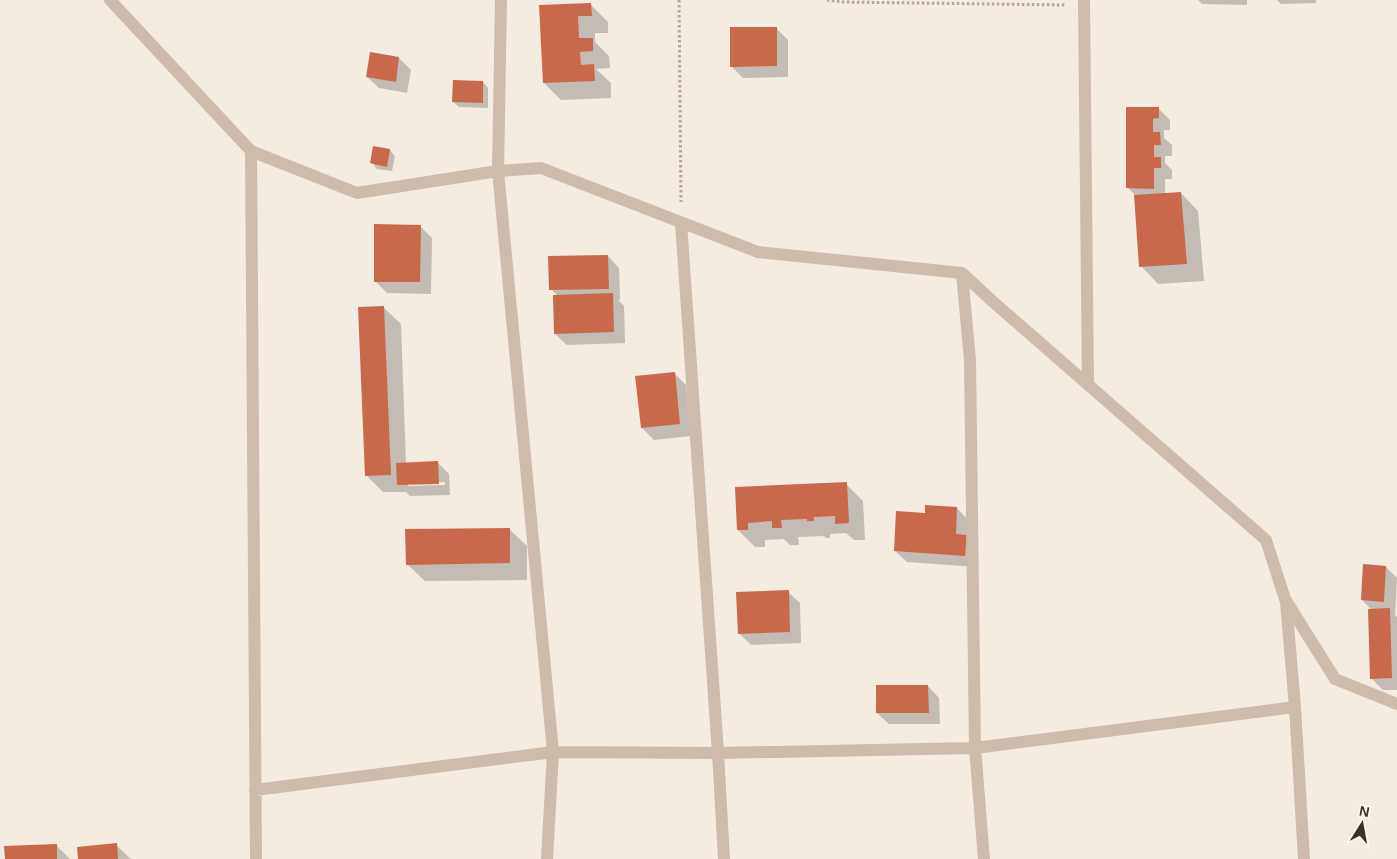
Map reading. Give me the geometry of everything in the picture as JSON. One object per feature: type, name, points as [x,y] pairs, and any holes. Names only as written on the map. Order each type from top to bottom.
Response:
[{"type":"street","points":[[110,0],[250,151],[357,193],[498,171],[541,168],[758,252],[962,273],[1266,540],[1285,599],[1304,859]]},
{"type":"street","points":[[501,0],[498,171],[553,752],[546,859]]},
{"type":"street","points":[[1084,3],[1088,385]]},
{"type":"street","points":[[250,151],[256,859]]},
{"type":"street","points":[[681,222],[724,859]]},
{"type":"street","points":[[962,273],[970,360],[976,748],[984,859]]},
{"type":"street","points":[[1285,599],[1335,679],[1397,704]]},
{"type":"street","points":[[255,790],[553,752],[718,752],[976,748],[1294,706]]},
{"type":"path","points":[[679,0],[681,222]]},
{"type":"path","points":[[827,0],[842,2],[1084,3]]},
{"type":"building","points":[[591,3],[592,16],[578,16],[579,38],[593,38],[593,51],[580,52],[581,65],[594,64],[595,81],[543,83],[539,5]]},
{"type":"building","points":[[730,27],[777,27],[777,66],[730,67]]},
{"type":"building","points":[[370,52],[399,57],[396,82],[366,77]]},
{"type":"building","points":[[453,80],[483,81],[483,103],[452,102]]},
{"type":"building","points":[[1126,107],[1159,107],[1159,118],[1153,119],[1153,132],[1160,132],[1161,145],[1154,145],[1154,157],[1161,157],[1161,168],[1154,168],[1154,189],[1126,188]]},
{"type":"building","points":[[373,146],[390,149],[387,167],[370,163]]},
{"type":"building","points":[[1181,192],[1187,264],[1139,267],[1134,195]]},
{"type":"building","points":[[374,224],[421,225],[420,282],[374,282]]},
{"type":"building","points":[[608,255],[609,289],[549,290],[548,256]]},
{"type":"building","points":[[613,293],[614,332],[554,334],[553,295]]},
{"type":"building","points":[[384,306],[391,475],[365,476],[358,307]]},
{"type":"building","points":[[675,372],[680,424],[641,428],[635,376]]},
{"type":"building","points":[[438,461],[439,484],[397,485],[396,463]]},
{"type":"building","points":[[847,482],[849,523],[835,524],[835,516],[814,517],[814,521],[807,521],[807,519],[781,520],[782,528],[772,528],[772,521],[748,523],[748,530],[737,530],[735,487]]},
{"type":"building","points":[[925,505],[957,507],[956,534],[967,535],[965,556],[894,551],[896,511],[925,513]]},
{"type":"building","points":[[510,528],[510,563],[406,565],[405,529]]},
{"type":"building","points":[[1363,564],[1386,566],[1384,602],[1361,600]]},
{"type":"building","points":[[789,590],[790,632],[738,634],[736,592]]},
{"type":"building","points":[[1390,608],[1392,678],[1370,679],[1368,609]]},
{"type":"building","points":[[876,685],[928,685],[929,713],[876,713]]},
{"type":"building","points":[[117,843],[118,859],[78,859],[77,847]]},
{"type":"building","points":[[57,844],[57,859],[5,859],[4,846]]}]
